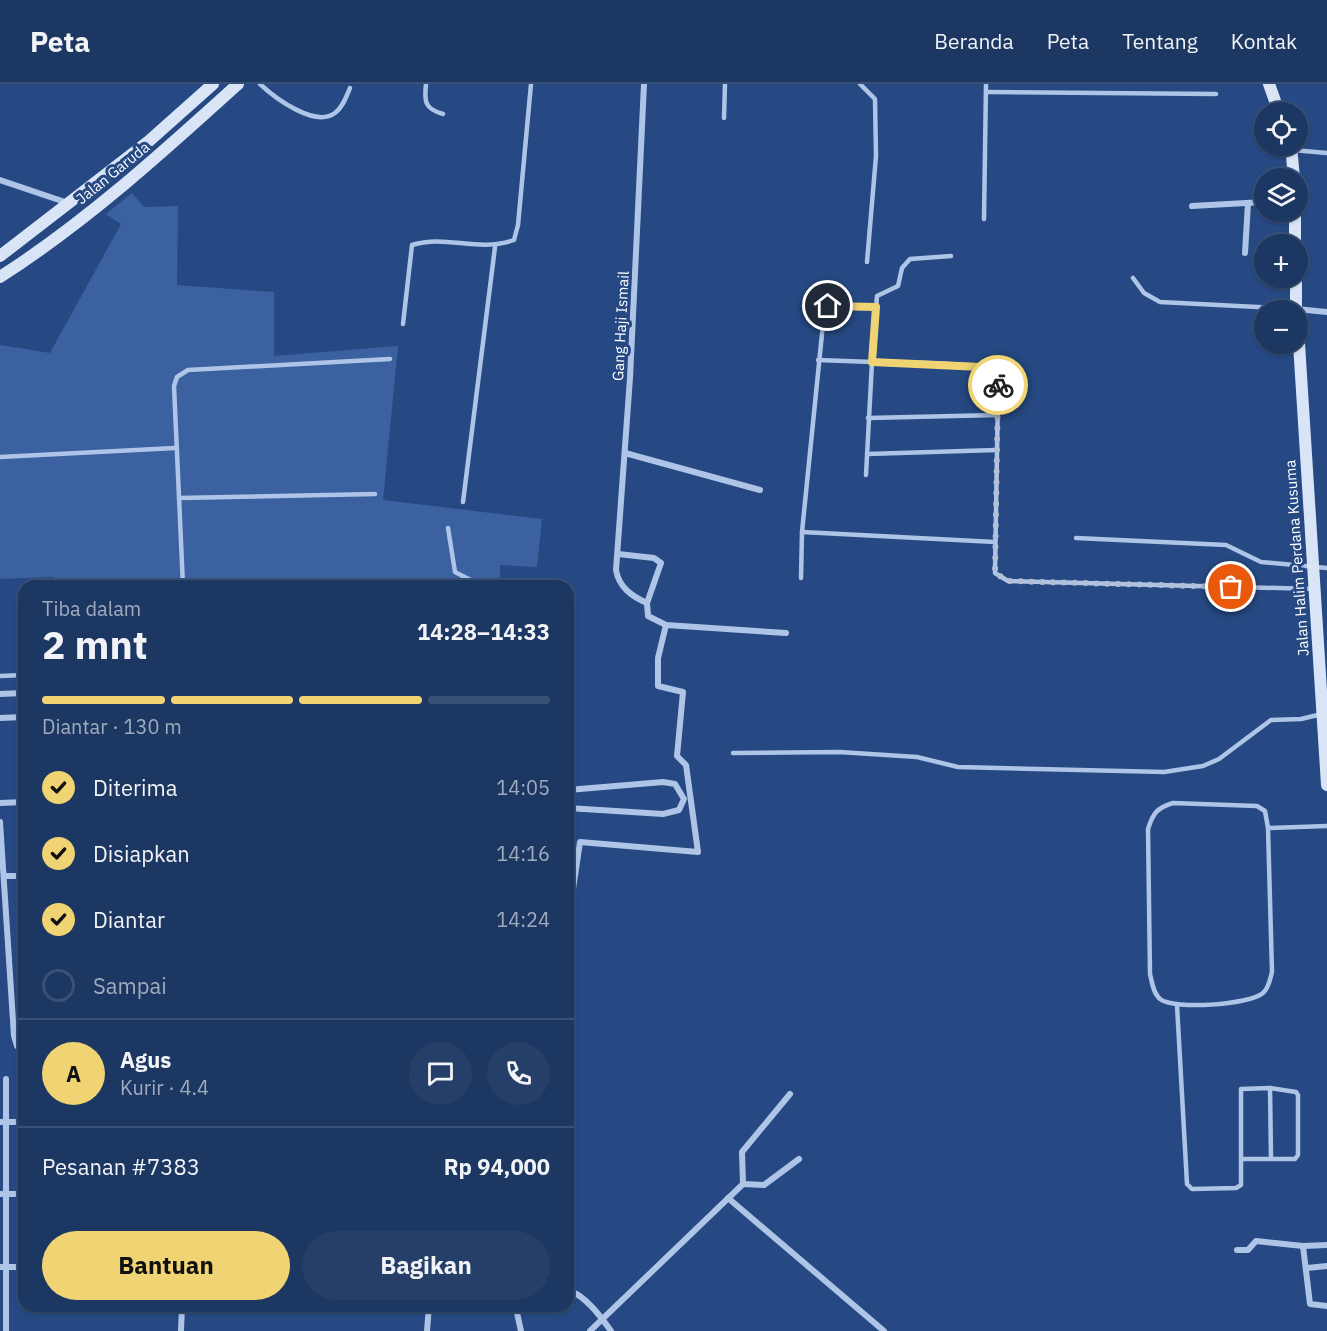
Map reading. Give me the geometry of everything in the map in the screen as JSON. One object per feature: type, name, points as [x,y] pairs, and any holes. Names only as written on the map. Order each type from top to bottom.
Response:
[{"type":"main road","name":"Jalan Garuda","points":[[0,256],[148,141],[213,84]]},
{"type":"main road","name":"Jalan Garuda","points":[[0,277],[94,209],[162,153],[238,84]]},
{"type":"main road","points":[[1269,84],[1275,102]]},
{"type":"main road","name":"Jalan Halim Perdana Kusuma","points":[[1300,354],[1312,568],[1321,618],[1327,785]]},
{"type":"street","name":"Gang Haji Ismail","points":[[644,84],[625,453],[616,570],[618,583],[634,597],[647,603]]},
{"type":"street","points":[[0,180],[69,203]]},
{"type":"street","points":[[1245,253],[1248,203]]},
{"type":"street","points":[[1192,206],[1254,203]]},
{"type":"street","points":[[1308,311],[1327,312]]},
{"type":"street","points":[[625,453],[760,490]]},
{"type":"street","points":[[618,554],[654,558],[661,563],[647,603],[648,616],[666,625],[786,633]]},
{"type":"street","points":[[574,882],[580,843],[698,852],[686,765],[677,756],[683,692],[658,686],[658,658],[666,625]]},
{"type":"street","points":[[0,694],[18,693]]},
{"type":"street","points":[[0,718],[18,717]]},
{"type":"street","points":[[574,789],[663,782],[675,784],[684,798],[679,810],[663,814],[574,808]]},
{"type":"street","points":[[0,803],[18,802]]},
{"type":"street","points":[[0,822],[14,1036],[18,1047]]},
{"type":"street","points":[[4,876],[18,876]]},
{"type":"street","points":[[6,1079],[3,1122],[3,1266],[6,1331]]},
{"type":"street","points":[[743,1184],[742,1152],[790,1094]]},
{"type":"street","points":[[590,1331],[743,1184],[764,1185],[799,1159]]},
{"type":"street","points":[[3,1193],[18,1194]]},
{"type":"street","points":[[728,1198],[884,1331]]},
{"type":"street","points":[[1237,1250],[1248,1250],[1256,1241],[1303,1246],[1327,1245]]},
{"type":"street","points":[[1303,1246],[1310,1304],[1327,1306]]},
{"type":"street","points":[[3,1266],[18,1267]]},
{"type":"street","points":[[1307,1268],[1327,1266]]},
{"type":"street","points":[[574,1294],[602,1318],[611,1331]]},
{"type":"street","points":[[181,1331],[182,1312]]},
{"type":"street","points":[[427,1331],[429,1312]]},
{"type":"street","points":[[518,1312],[521,1331]]},
{"type":"lane","points":[[260,84],[290,108],[318,117],[334,114],[343,105],[350,88]]},
{"type":"lane","points":[[426,84],[426,106],[430,111],[444,114]]},
{"type":"lane","points":[[403,324],[412,245],[427,241],[495,247],[514,240],[518,225],[531,84]]},
{"type":"lane","points":[[724,118],[725,84]]},
{"type":"lane","points":[[860,84],[875,99],[876,156],[867,262]]},
{"type":"lane","points":[[984,219],[986,84]]},
{"type":"lane","points":[[986,92],[1112,91],[1216,94]]},
{"type":"lane","points":[[1308,150],[1327,153]]},
{"type":"lane","points":[[463,502],[495,247]]},
{"type":"lane","points":[[866,475],[877,296],[898,286],[902,268],[909,259],[951,256]]},
{"type":"lane","points":[[1133,278],[1144,293],[1160,302],[1254,308]]},
{"type":"lane","points":[[801,578],[802,532],[824,314],[828,306],[876,307]]},
{"type":"lane","points":[[183,580],[175,448],[174,386],[177,377],[188,370],[390,358]]},
{"type":"lane","points":[[818,360],[989,369],[997,380],[995,573],[1008,581],[1314,589]]},
{"type":"lane","points":[[868,418],[997,416]]},
{"type":"lane","points":[[0,457],[175,448]]},
{"type":"lane","points":[[867,454],[996,450]]},
{"type":"lane","points":[[179,498],[375,494]]},
{"type":"lane","points":[[448,528],[455,572],[470,580]]},
{"type":"lane","points":[[802,532],[995,542]]},
{"type":"lane","points":[[1076,538],[1226,544],[1261,562],[1327,568]]},
{"type":"lane","points":[[0,676],[18,675]]},
{"type":"lane","points":[[733,753],[838,753],[917,757],[958,767],[1164,772],[1203,766],[1220,759],[1271,720],[1302,719],[1324,713]]},
{"type":"lane","points":[[1173,803],[1257,806],[1265,811],[1268,828],[1272,972],[1268,988],[1263,994],[1247,1002],[1177,1005],[1162,1000],[1155,993],[1149,974],[1148,828],[1153,814],[1159,808],[1173,803]]},
{"type":"lane","points":[[1268,828],[1327,826]]},
{"type":"lane","points":[[1177,1005],[1187,1184],[1192,1188],[1236,1188],[1241,1185],[1241,1089],[1270,1088],[1296,1092],[1298,1095],[1297,1158],[1242,1159]]},
{"type":"lane","points":[[1270,1088],[1271,1158]]},
{"type":"shaded area","points":[[132,193],[144,207],[178,206],[177,285],[274,292],[274,356],[398,346],[383,500],[542,519],[537,567],[500,565],[500,580],[54,580],[54,577],[0,579],[0,345],[50,353],[121,224],[106,214]]},
{"type":"way so far","points":[[998,385],[995,573],[1008,581],[1231,587]]},
{"type":"route","points":[[828,306],[876,307],[872,362],[981,367],[995,373],[998,385]]}]
